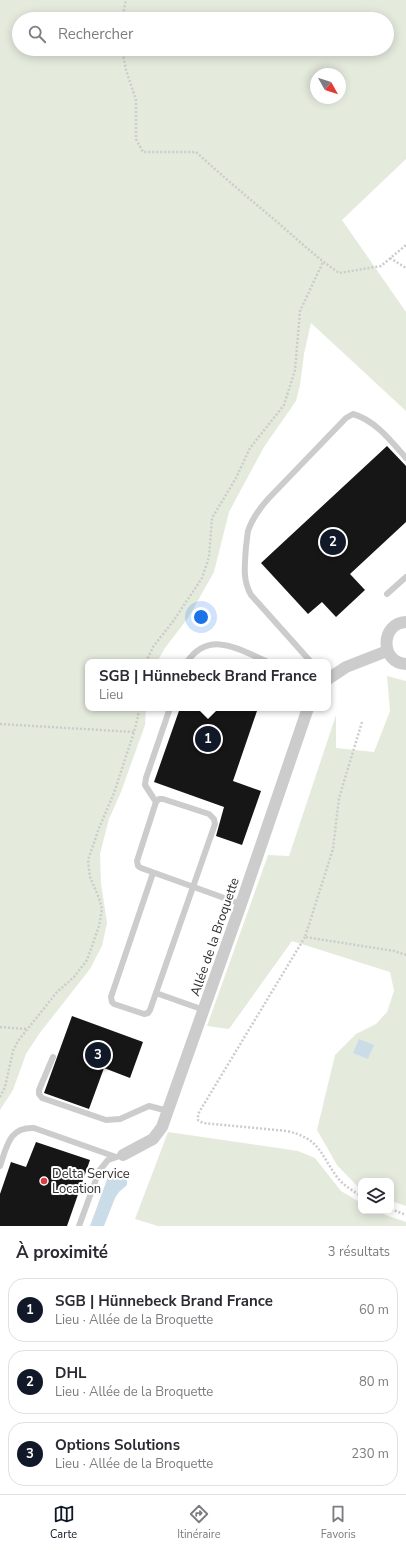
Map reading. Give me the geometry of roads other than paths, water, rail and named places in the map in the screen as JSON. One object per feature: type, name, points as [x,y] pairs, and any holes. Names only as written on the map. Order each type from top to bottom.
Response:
[{"type":"street","points":[[406,622],[396,625],[390,630],[387,636],[386,644],[387,651],[391,657],[396,662],[406,664]]},
{"type":"street","points":[[331,677],[353,664],[387,651]]},
{"type":"street","name":"Allée de la Broquette","points":[[119,1156],[153,1139],[162,1127],[241,904],[307,711]]},
{"type":"lane","points":[[308,659],[251,595],[247,587],[244,578],[244,566],[248,531],[257,512],[346,418],[353,414],[360,416],[380,430],[406,458]]},
{"type":"lane","points":[[387,594],[406,577]]},
{"type":"lane","points":[[189,659],[204,646],[215,644],[226,645],[261,659]]},
{"type":"lane","points":[[156,802],[145,785],[146,778],[169,711]]},
{"type":"lane","points":[[153,873],[111,998],[114,1004],[144,1014],[148,1013],[150,1010],[193,888],[215,824],[214,819],[209,814],[159,799],[156,802],[137,861],[138,866],[193,888],[241,904]]},
{"type":"lane","points":[[156,993],[204,1010]]},
{"type":"lane","points":[[53,1057],[39,1090],[39,1094],[42,1098],[106,1120],[120,1118],[149,1106],[168,1111]]},
{"type":"lane","points":[[0,1166],[12,1136],[26,1127],[34,1128],[119,1156]]},
{"type":"lane","points":[[79,1226],[99,1171],[108,1160],[119,1156]]},
{"type":"water","points":[[359,1039],[374,1045],[368,1059],[353,1053]]},
{"type":"water","points":[[113,1171],[123,1174],[127,1180],[127,1185],[115,1198],[104,1226],[90,1226],[109,1174]]},
{"type":"place","name":"DHL","points":[[333,542]]},
{"type":"place","name":"SGB | Hünnebeck Brand France","points":[[208,739]]},
{"type":"place","name":"Options Solutions","points":[[98,1055]]},
{"type":"place","name":"Delta Service Location","points":[[44,1181]]}]
